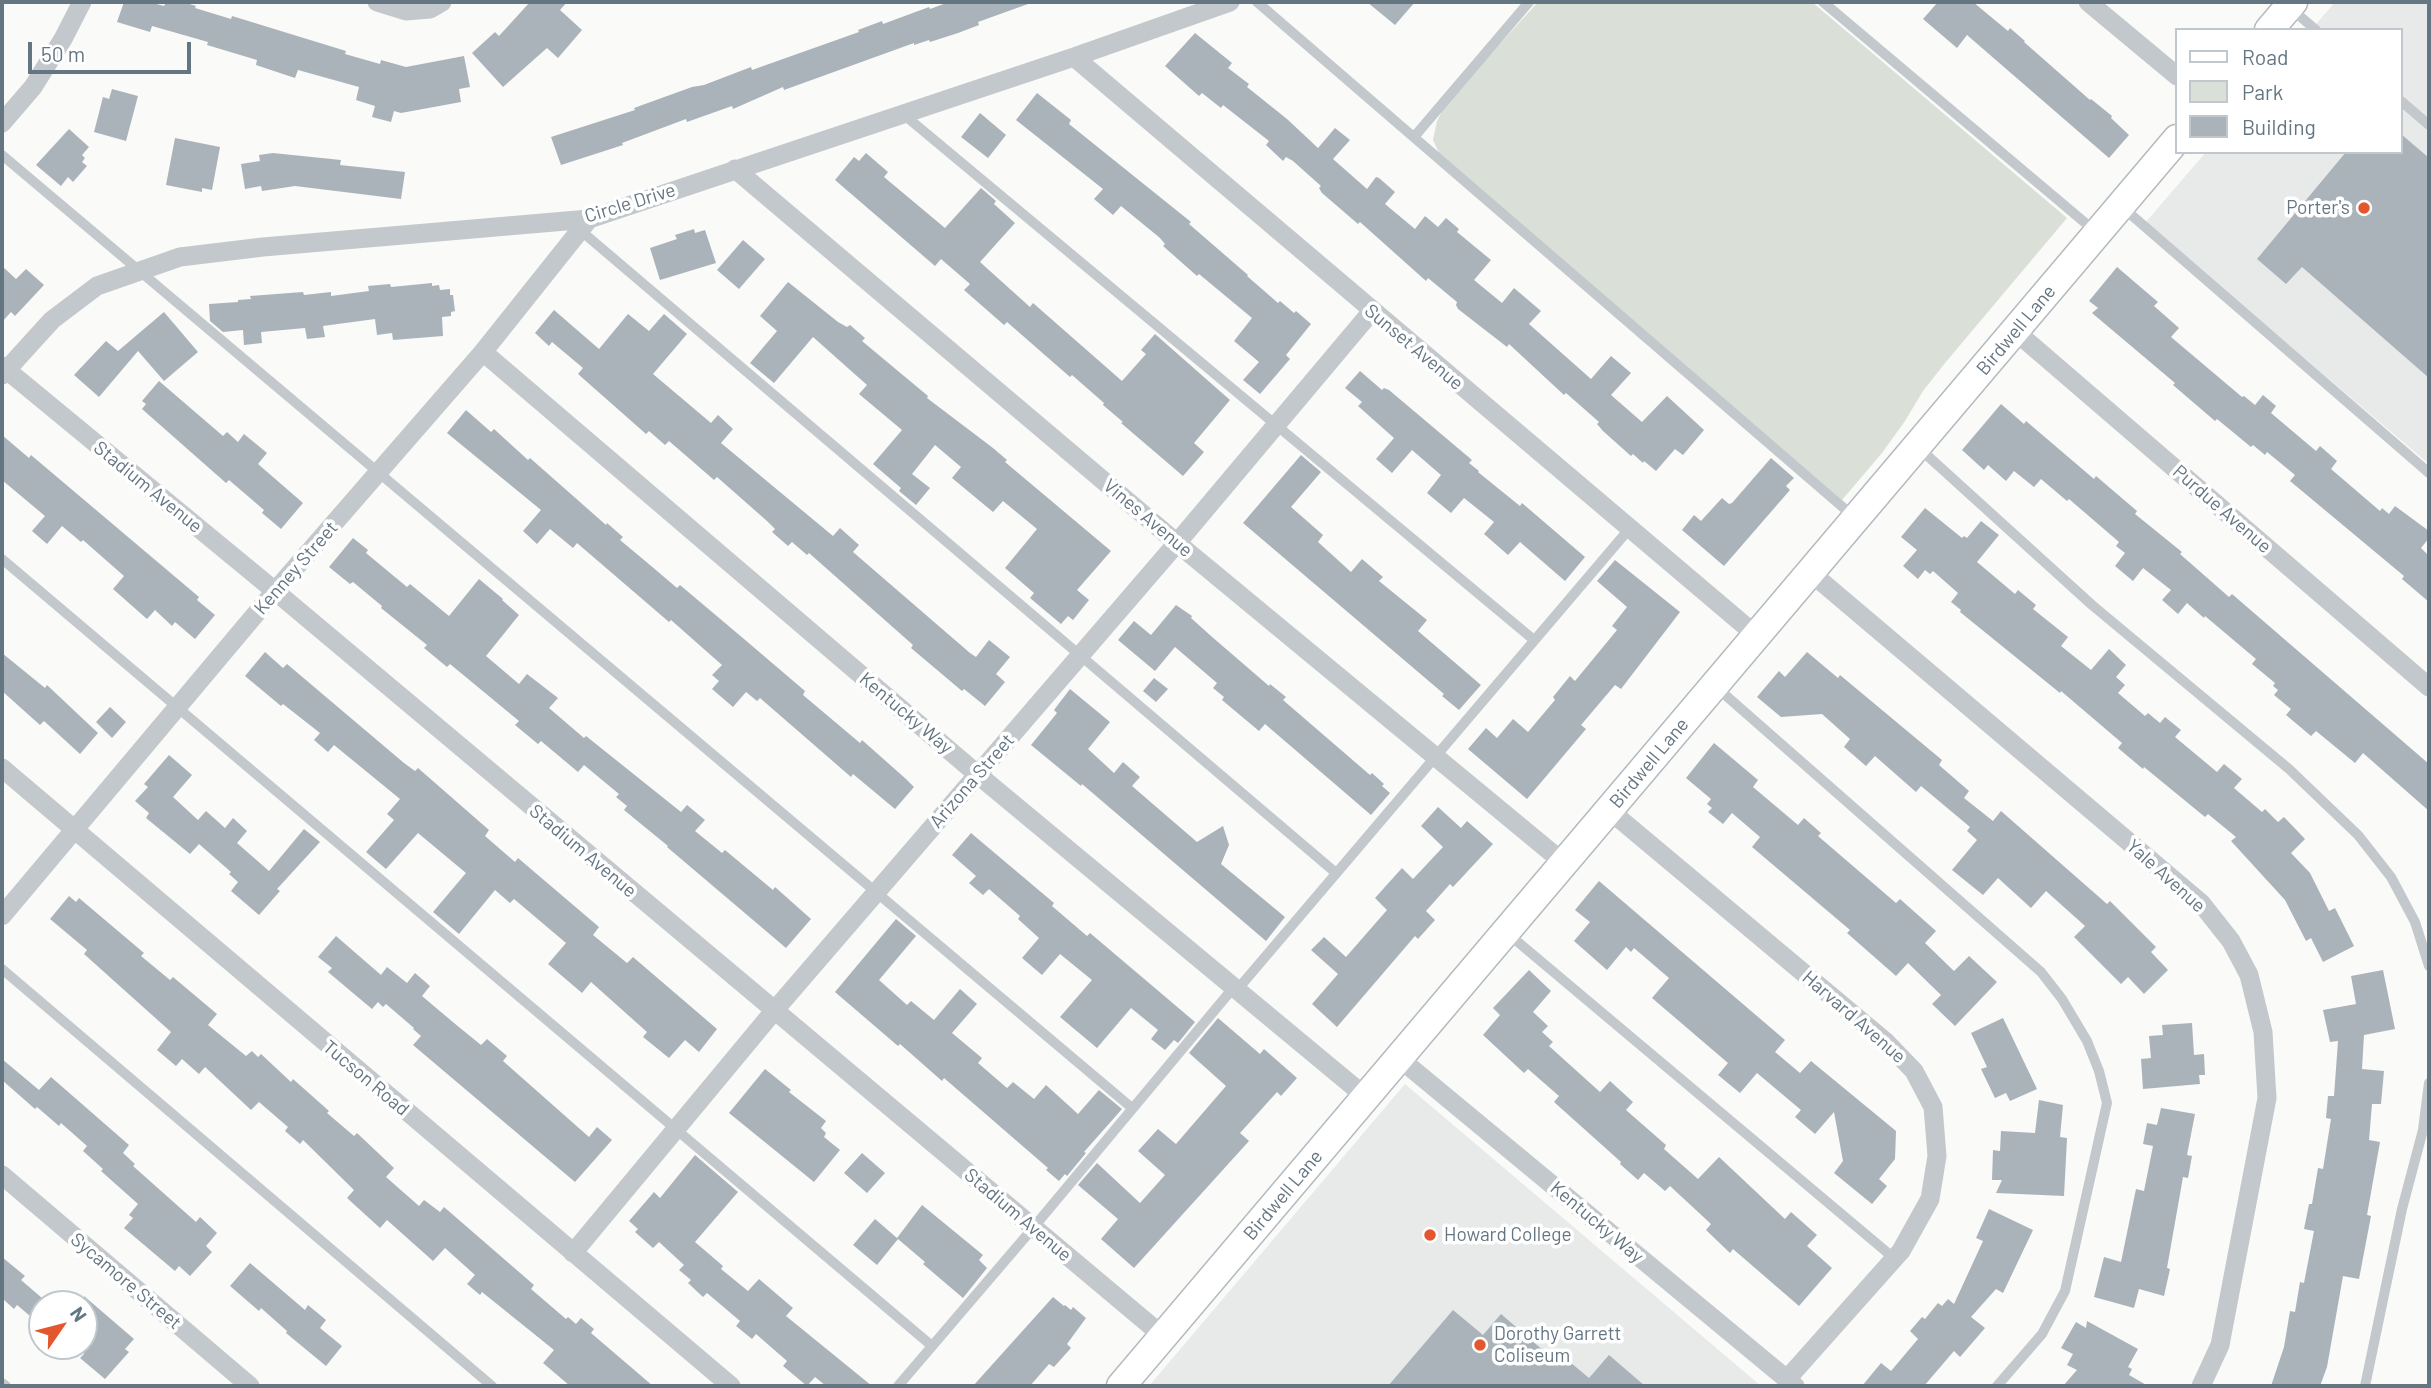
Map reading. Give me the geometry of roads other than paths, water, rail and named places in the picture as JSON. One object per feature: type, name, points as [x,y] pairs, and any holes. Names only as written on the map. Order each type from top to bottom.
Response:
[{"type":"main road","points":[[2271,28],[2291,4]]},
{"type":"main road","name":"Birdwell Lane","points":[[1121,1386],[2176,140]]},
{"type":"street","points":[[2,123],[33,86],[63,39],[82,2]]},
{"type":"street","points":[[377,2],[406,11],[436,5]]},
{"type":"street","name":"Circle Drive","points":[[3,371],[52,320],[97,286],[180,257],[263,247],[584,224],[735,169],[1074,57],[1230,2]]},
{"type":"street","points":[[2088,2],[2176,75]]},
{"type":"street","name":"Sunset Avenue","points":[[1074,57],[1756,636]]},
{"type":"street","name":"Vines Avenue","points":[[735,169],[1177,543],[1564,863]]},
{"type":"street","name":"Kenney Street","points":[[2,916],[275,591],[482,352],[584,224]]},
{"type":"street","name":"Arizona Street","points":[[573,1253],[774,1011],[1177,543],[1372,311]]},
{"type":"street","name":"Purdue Avenue","points":[[2015,331],[2429,687]]},
{"type":"street","name":"Kentucky Way","points":[[482,352],[977,774],[1366,1097]]},
{"type":"street","name":"Stadium Avenue","points":[[3,371],[275,591],[1163,1336]]},
{"type":"street","name":"Yale Avenue","points":[[1810,572],[2201,903],[2231,941],[2249,975],[2263,1031],[2267,1098],[2220,1345],[2201,1386]]},
{"type":"street","name":"Tucson Road","points":[[2,768],[732,1386]]},
{"type":"street","name":"Harvard Avenue","points":[[1609,810],[1886,1042],[1914,1071],[1933,1107],[1937,1156],[1930,1199],[1895,1259],[1791,1383]]},
{"type":"street","name":"Kentucky Way","points":[[1399,1058],[1791,1383]]},
{"type":"street","name":"Sycamore Street","points":[[2,1175],[250,1386]]},
{"type":"lane","points":[[1257,2],[1856,518]]},
{"type":"lane","points":[[1414,137],[1529,2]]},
{"type":"lane","points":[[1823,2],[2098,233]]},
{"type":"lane","points":[[2291,4],[2314,28]]},
{"type":"lane","points":[[2403,104],[2429,125]]},
{"type":"lane","points":[[903,113],[1534,640]]},
{"type":"lane","points":[[2,155],[1132,1108]]},
{"type":"lane","points":[[2120,206],[2429,473]]},
{"type":"lane","points":[[584,224],[1080,655],[1336,873]]},
{"type":"lane","points":[[1917,446],[2092,604],[2289,769],[2358,835],[2391,877],[2415,922],[2429,965]]},
{"type":"lane","points":[[898,1386],[1132,1108],[1630,528]]},
{"type":"lane","points":[[2,559],[932,1346]]},
{"type":"lane","points":[[1714,686],[2041,972],[2062,999],[2091,1051],[2107,1103],[2065,1291],[2042,1334],[1997,1386]]},
{"type":"lane","points":[[1506,932],[1895,1259]]},
{"type":"lane","points":[[2,969],[492,1386]]},
{"type":"lane","points":[[2365,1386],[2402,1209],[2423,1130],[2429,1083]]},
{"type":"lane","points":[[2,1383],[6,1386]]},
{"type":"place","name":"Porter's","points":[[2364,208]]},
{"type":"place","name":"Howard College","points":[[1430,1235]]},
{"type":"place","name":"Dorothy Garrett Coliseum","points":[[1480,1345]]}]
